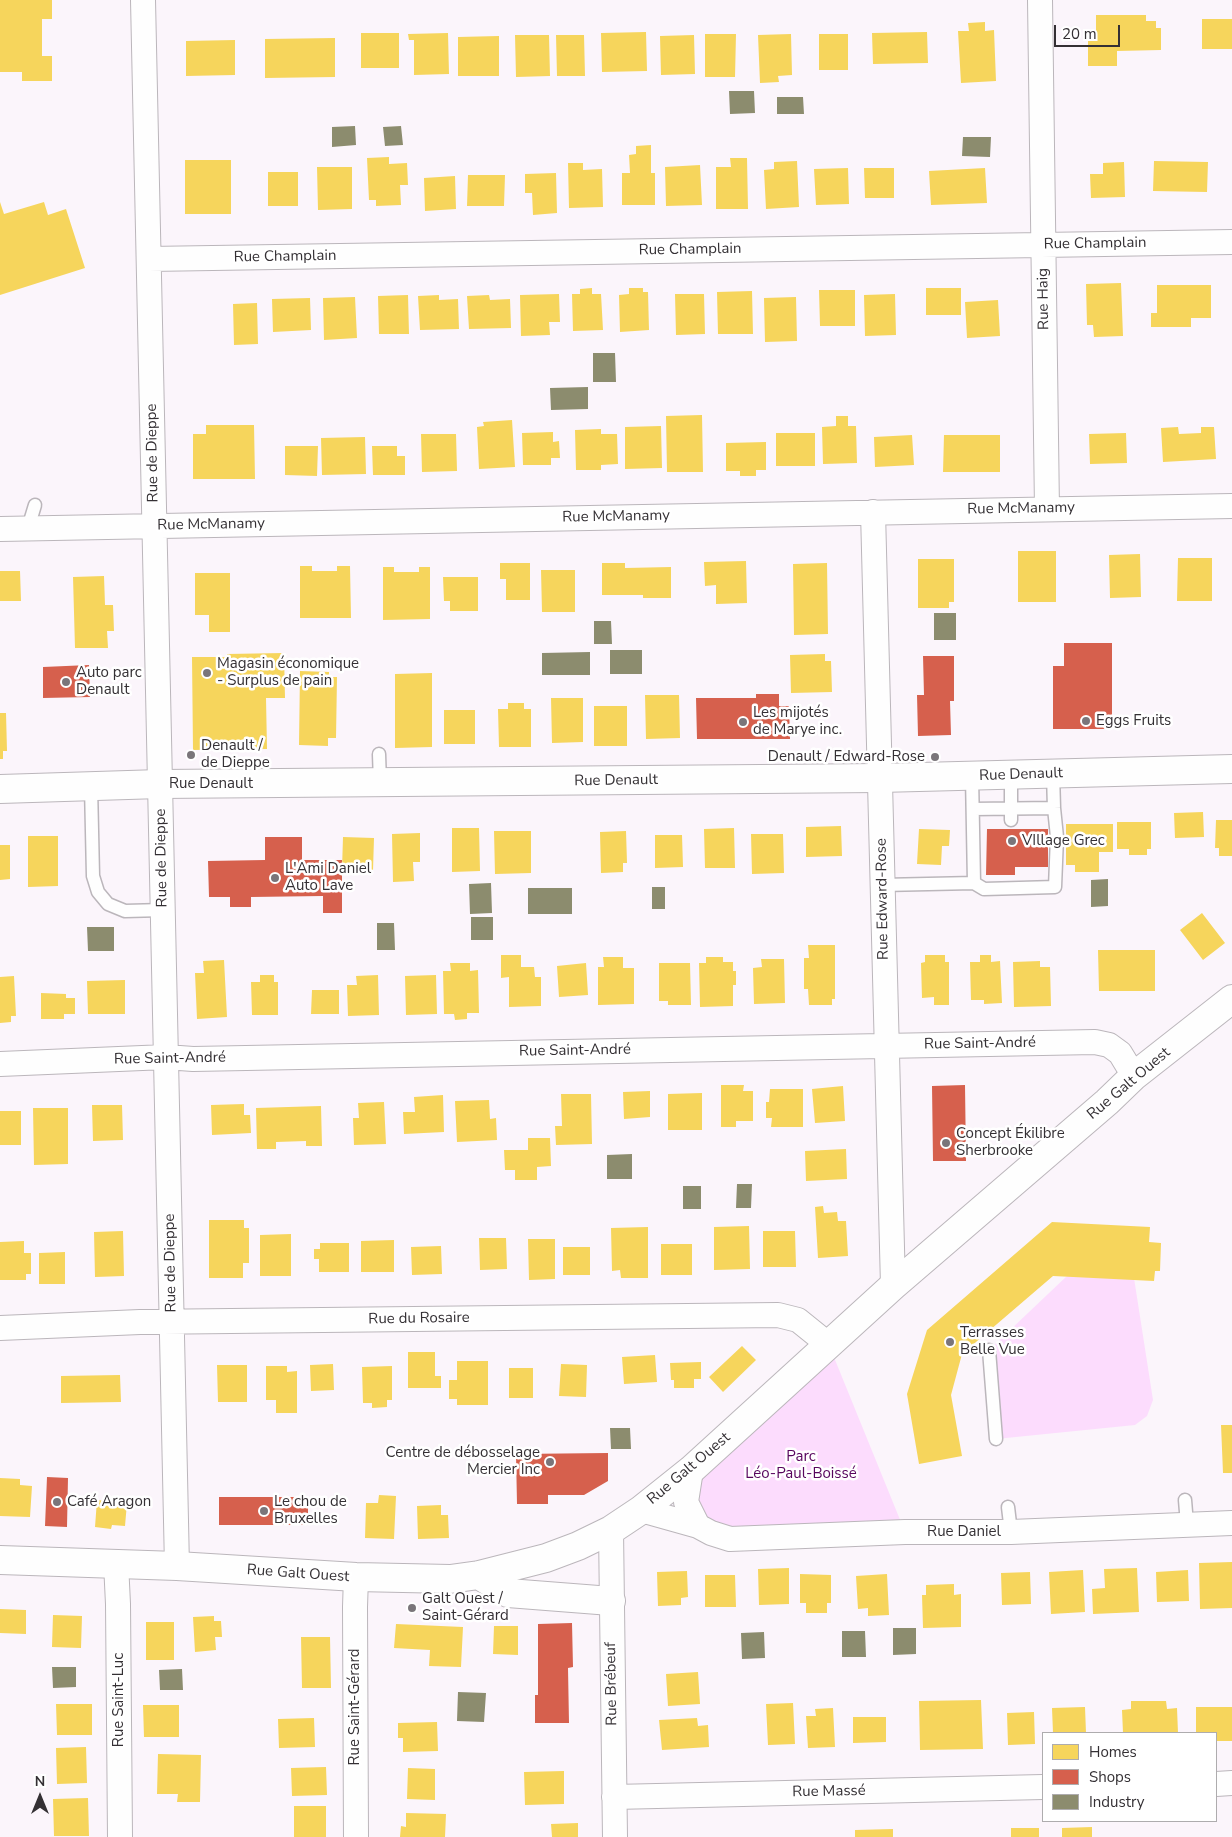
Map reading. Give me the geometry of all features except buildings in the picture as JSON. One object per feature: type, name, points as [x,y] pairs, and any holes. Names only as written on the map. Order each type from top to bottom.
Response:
[{"type":"main road","name":"Rue Denault","points":[[0,789],[160,784],[880,778],[1232,770]]},
{"type":"main road","name":"Rue Galt Ouest","points":[[0,1560],[177,1566],[356,1578],[450,1579],[479,1575],[546,1558],[611,1530],[641,1510],[691,1470],[893,1286],[1134,1076],[1232,999]]},
{"type":"main road","points":[[479,1575],[508,1593],[611,1601]]},
{"type":"street","name":"Rue de Dieppe","points":[[143,0],[177,1566]]},
{"type":"street","name":"Rue Haig","points":[[1040,0],[1047,509]]},
{"type":"street","name":"Rue Champlain","points":[[149,259],[1232,242]]},
{"type":"street","name":"Rue McManamy","points":[[0,529],[1232,506]]},
{"type":"street","name":"Rue Edward-Rose","points":[[873,512],[893,1286]]},
{"type":"street","name":"Rue Saint-André","points":[[0,1064],[166,1058],[203,1059],[1096,1042],[1109,1045],[1120,1054],[1134,1076]]},
{"type":"street","name":"Rue du Rosaire","points":[[0,1328],[140,1322],[778,1314],[798,1320],[829,1345]]},
{"type":"street","points":[[691,1470],[686,1502],[698,1526]]},
{"type":"street","name":"Rue Daniel","points":[[641,1510],[698,1526],[730,1539],[905,1532],[1011,1532],[1232,1523]]},
{"type":"street","name":"Rue Brébeuf","points":[[611,1530],[615,1837]]},
{"type":"street","name":"Rue Saint-Luc","points":[[116,1563],[120,1837]]},
{"type":"street","name":"Rue Saint-Gérard","points":[[356,1578],[356,1837]]},
{"type":"street","points":[[1217,1784],[1232,1783]]},
{"type":"street","name":"Rue Massé","points":[[614,1797],[1042,1788]]},
{"type":"lane","points":[[28,528],[35,505]]},
{"type":"lane","points":[[379,754],[380,783]]},
{"type":"lane","points":[[882,885],[974,883],[984,888],[1055,887],[1057,837],[1053,774]]},
{"type":"lane","points":[[1011,775],[1011,814]]},
{"type":"lane","points":[[972,776],[974,883]]},
{"type":"lane","points":[[91,786],[93,876],[98,892],[108,904],[125,911],[163,910]]},
{"type":"lane","points":[[973,809],[1011,814],[1054,808]]},
{"type":"lane","points":[[989,1350],[996,1439]]},
{"type":"lane","points":[[1185,1500],[1187,1524]]},
{"type":"lane","points":[[1008,1507],[1011,1532]]},
{"type":"green space","points":[[1068,1275],[1134,1278],[1153,1400],[1147,1416],[1135,1425],[996,1439],[989,1350]]},
{"type":"green space","name":"Parc Léo-Paul-Boissé","points":[[829,1345],[905,1532],[698,1526],[691,1470]]},
{"type":"place","name":"Magasin économique - Surplus de pain","points":[[207,673]]},
{"type":"place","name":"Auto parc Denault","points":[[66,682]]},
{"type":"place","name":"Eggs Fruits","points":[[1086,721]]},
{"type":"place","name":"Les mijotés de Marye inc.","points":[[743,722]]},
{"type":"place","name":"Denault / de Dieppe","points":[[191,755]]},
{"type":"place","name":"Denault / Edward-Rose","points":[[935,757]]},
{"type":"place","name":"VIllage Grec","points":[[1012,841]]},
{"type":"place","name":"L'Ami Daniel Auto Lave","points":[[275,878]]},
{"type":"place","name":"Concept Ékilibre Sherbrooke","points":[[946,1143]]},
{"type":"place","name":"Terrasses Belle Vue","points":[[950,1342]]},
{"type":"place","name":"Centre de débosselage Mercier Inc","points":[[550,1462]]},
{"type":"place","name":"Café Aragon","points":[[57,1502]]},
{"type":"place","name":"Le chou de Bruxelles","points":[[264,1511]]},
{"type":"place","name":"Galt Ouest / Saint-Gérard","points":[[412,1608]]}]
